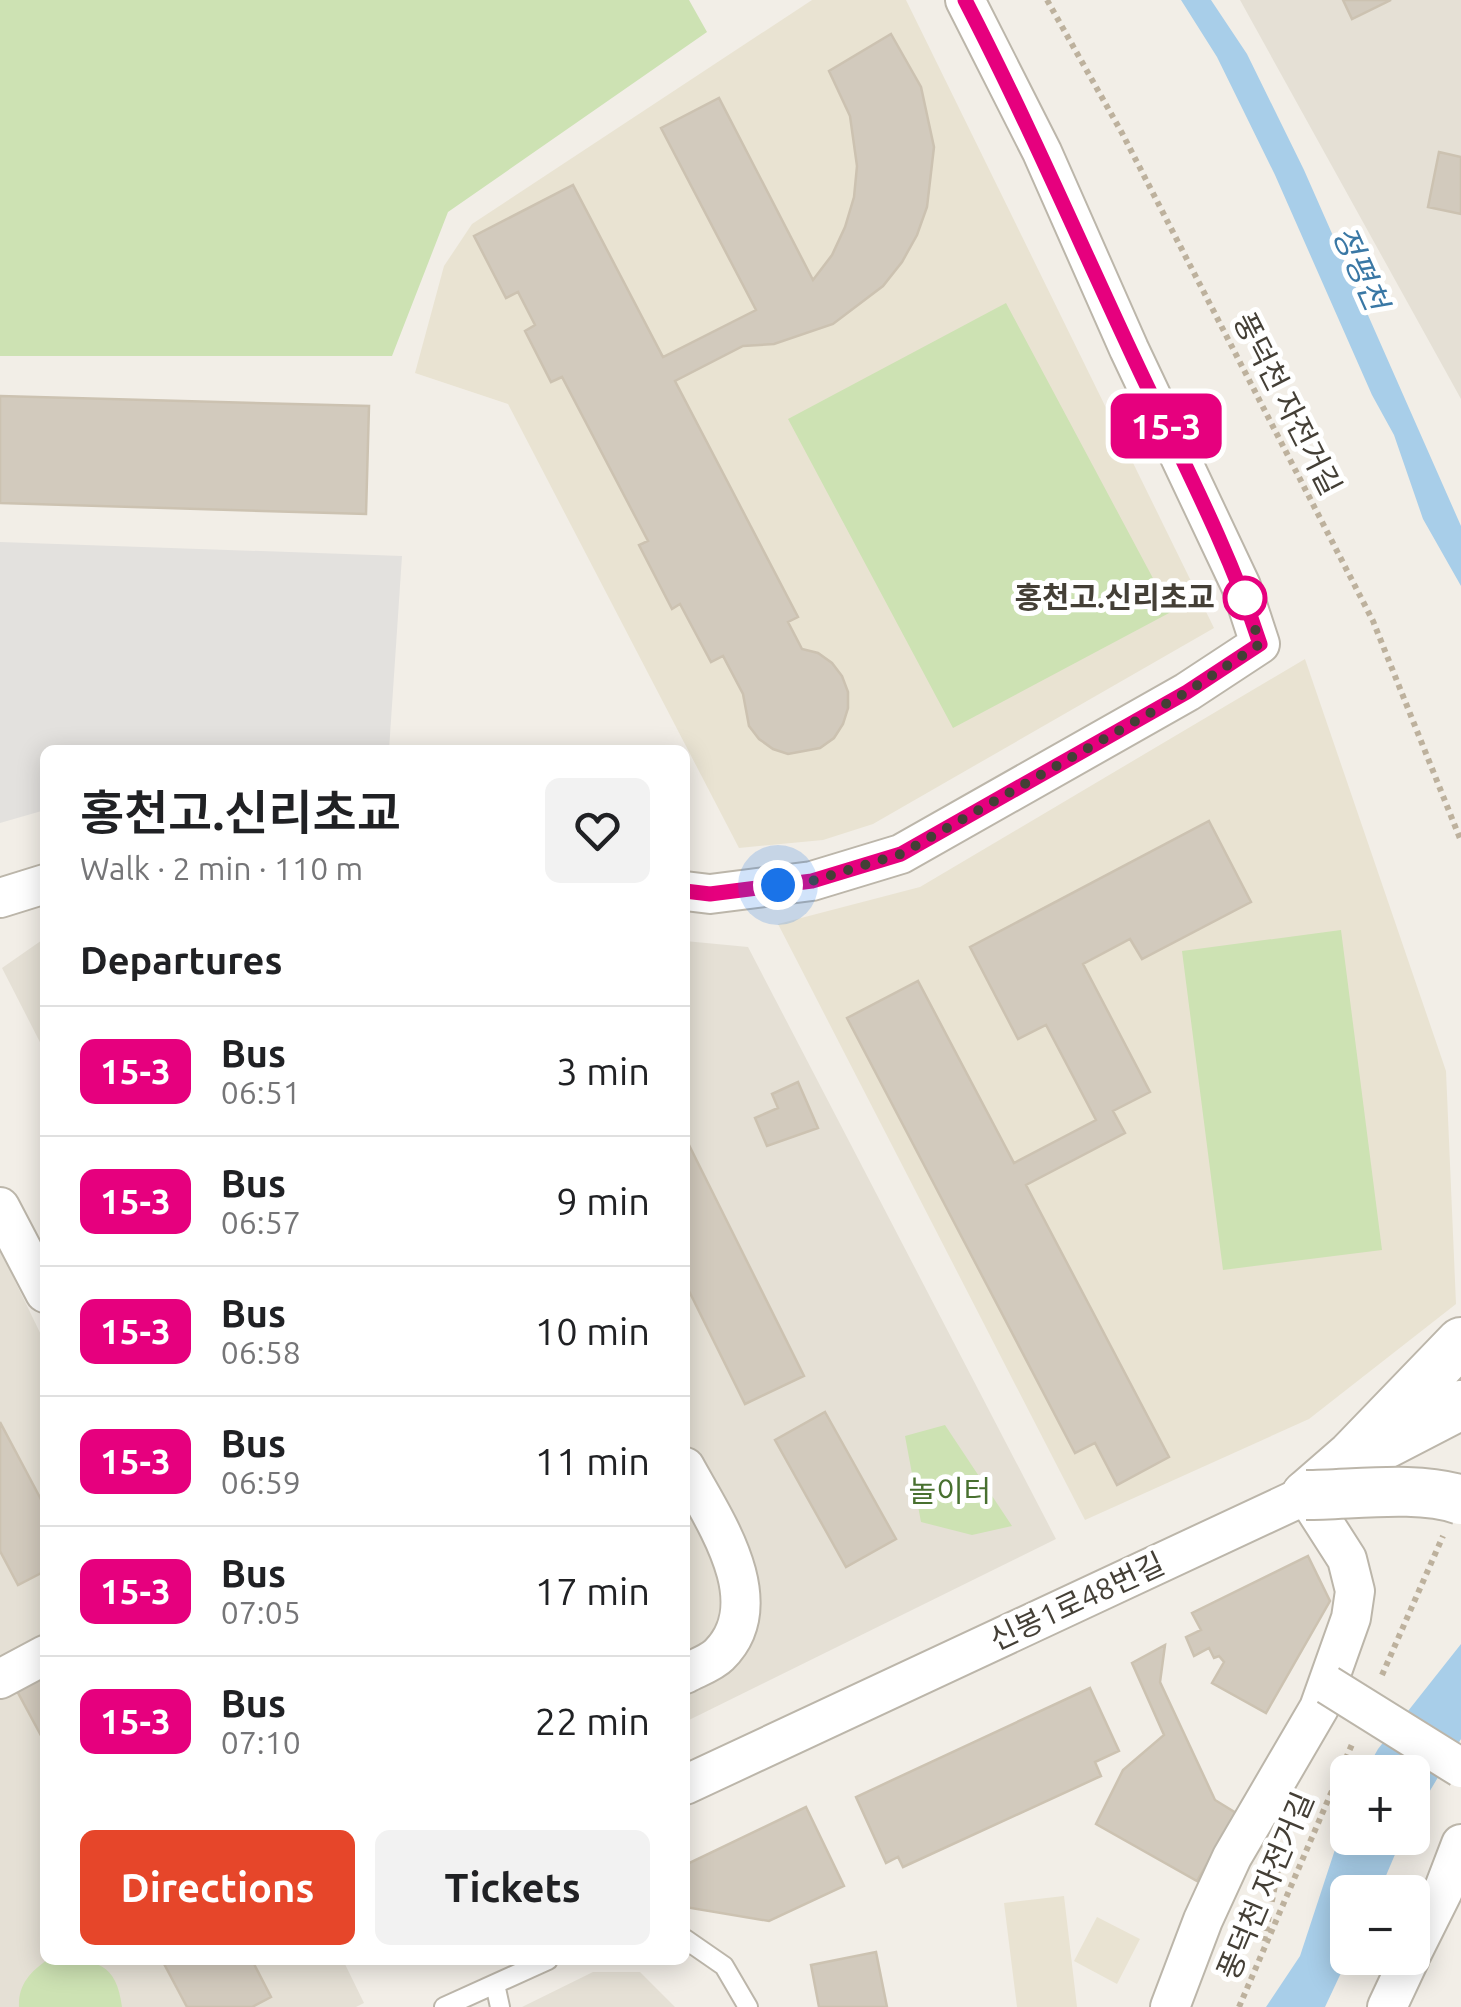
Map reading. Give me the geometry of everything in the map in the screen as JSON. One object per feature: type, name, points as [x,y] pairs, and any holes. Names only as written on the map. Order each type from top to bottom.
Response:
[{"type":"street","points":[[690,892],[710,894],[812,881],[901,854],[1187,692],[1260,644],[1241,586],[1042,152],[965,0]]},
{"type":"street","points":[[0,898],[40,886]]},
{"type":"street","points":[[0,1207],[40,1283]]},
{"type":"street","points":[[1306,1495],[1352,1455],[1461,1342]]},
{"type":"street","name":"신봉1로48번길","points":[[690,1783],[1306,1495],[1362,1457],[1461,1405]]},
{"type":"street","points":[[690,1475],[733,1555],[741,1588],[733,1638],[717,1658],[690,1672]]},
{"type":"street","points":[[1306,1495],[1398,1493],[1461,1500]]},
{"type":"street","points":[[1170,2007],[1232,1857],[1319,1708],[1352,1618],[1355,1591],[1347,1558],[1306,1495]]},
{"type":"street","points":[[0,1680],[40,1657]]},
{"type":"street","points":[[1328,1685],[1461,1768]]},
{"type":"street","points":[[1430,1917],[1461,1844]]},
{"type":"street","points":[[1387,2007],[1402,1975]]},
{"type":"lane","points":[[690,1942],[724,1966],[748,2007]]},
{"type":"lane","points":[[444,2007],[537,1965]]},
{"type":"lane","points":[[495,1984],[500,2007]]},
{"type":"path","name":"풍덕천 자전거길","points":[[1048,0],[1122,133],[1373,621],[1461,841]]},
{"type":"path","points":[[1376,1688],[1431,1563]]},
{"type":"path","name":"풍덕천 자전거길","points":[[1239,2007],[1361,1724]]},
{"type":"shaded area","points":[[812,0],[906,0],[1214,628],[873,824],[823,840],[739,848],[690,754],[690,745],[685,745],[508,404],[415,373],[444,266],[472,224]]},
{"type":"shaded area","points":[[1240,0],[1461,0],[1461,399]]},
{"type":"shaded area","points":[[0,542],[402,556],[389,745],[40,745],[40,811],[0,823]]},
{"type":"shaded area","points":[[1305,659],[1446,1071],[1456,1304],[1309,1419],[1085,1520],[778,924],[920,887]]},
{"type":"shaded area","points":[[40,941],[40,1042],[2,968]]},
{"type":"shaded area","points":[[690,941],[748,947],[1056,1539],[690,1720]]},
{"type":"shaded area","points":[[0,1250],[40,1333],[40,1965],[345,1965],[364,2003],[356,2007],[0,2007]]},
{"type":"shaded area","points":[[1064,1896],[1077,2007],[1017,2007],[1004,1903]]},
{"type":"shaded area","points":[[1097,1917],[1140,1939],[1117,1984],[1074,1961]]},
{"type":"shaded area","points":[[593,1972],[640,1972],[675,2007],[522,2007]]},
{"type":"green space","points":[[0,0],[689,0],[707,32],[448,212],[392,356],[0,356]]},
{"type":"green space","points":[[1006,303],[1171,612],[953,728],[788,419]]},
{"type":"green space","points":[[1341,930],[1382,1250],[1223,1270],[1182,951]]},
{"type":"green space","name":"놀이터","points":[[945,1425],[1012,1526],[972,1535],[921,1522],[905,1436]]},
{"type":"green space","points":[[40,1965],[99,1965],[114,1978],[122,2007],[19,2007],[26,1980]]},
{"type":"water","name":"정평천","points":[[1181,0],[1211,0],[1247,54],[1304,170],[1461,526],[1461,586],[1423,519],[1394,435],[1372,395],[1275,175],[1217,57]]},
{"type":"water","points":[[1461,1644],[1461,1739],[1430,1791],[1430,1755],[1375,1755]]},
{"type":"water","points":[[1333,1855],[1395,1855],[1386,1875],[1330,1875],[1330,1975],[1340,1975],[1325,2007],[1266,2007],[1300,1956]]},
{"type":"building","points":[[1343,0],[1391,0],[1352,19]]},
{"type":"building","points":[[891,34],[921,87],[934,147],[927,207],[902,262],[883,286],[833,324],[774,344],[743,346],[675,381],[798,617],[788,622],[802,649],[818,653],[832,663],[848,692],[848,708],[834,738],[820,748],[788,754],[759,739],[749,726],[743,694],[723,656],[711,662],[680,604],[672,609],[639,545],[648,541],[562,377],[551,382],[525,331],[535,325],[518,292],[506,298],[474,236],[573,185],[663,357],[756,310],[661,128],[719,98],[813,280],[832,255],[845,227],[854,197],[857,166],[850,116],[829,71]]},
{"type":"building","points":[[1439,152],[1461,157],[1461,214],[1428,207]]},
{"type":"building","points":[[0,396],[369,406],[366,514],[0,503]]},
{"type":"building","points":[[1209,821],[1251,902],[1142,959],[1130,939],[1083,964],[1150,1092],[1113,1111],[1125,1133],[1026,1185],[1169,1457],[1117,1485],[1095,1443],[1075,1453],[847,1018],[918,981],[1014,1163],[1096,1120],[1046,1025],[1018,1039],[970,947]]},
{"type":"building","points":[[798,1082],[818,1128],[767,1146],[755,1118],[778,1108],[772,1094]]},
{"type":"building","points":[[690,1147],[804,1376],[745,1404],[690,1293]]},
{"type":"building","points":[[825,1412],[896,1539],[846,1567],[775,1440]]},
{"type":"building","points":[[0,1422],[40,1498],[40,1574],[18,1585],[0,1551]]},
{"type":"building","points":[[1308,1556],[1330,1601],[1266,1713],[1212,1683],[1224,1662],[1219,1656],[1214,1658],[1209,1648],[1194,1656],[1186,1637],[1201,1630],[1192,1613]]},
{"type":"building","points":[[1165,1645],[1160,1682],[1215,1800],[1236,1813],[1197,1881],[1096,1824],[1123,1770],[1164,1735],[1132,1663]]},
{"type":"building","points":[[40,1679],[40,1734],[17,1691]]},
{"type":"building","points":[[1090,1688],[1119,1751],[1095,1762],[1101,1776],[903,1867],[898,1857],[886,1863],[856,1797]]},
{"type":"building","points":[[806,1807],[844,1886],[769,1921],[690,1908],[690,1863]]},
{"type":"building","points":[[876,1952],[887,2007],[819,2007],[811,1965]]},
{"type":"building","points":[[165,1965],[255,1965],[271,1997],[252,2007],[187,2007]]},
{"type":"bus line","name":"15-3","points":[[690,892],[710,894],[812,881],[901,854],[1187,692],[1260,644],[1241,586],[1194,482],[1042,152],[965,0]]},
{"type":"place","name":"홍천고.신리초교","points":[[1245,598]]},
{"type":"route","points":[[778,885],[812,881],[901,854],[1187,692],[1260,644],[1241,586],[1245,598]]}]
